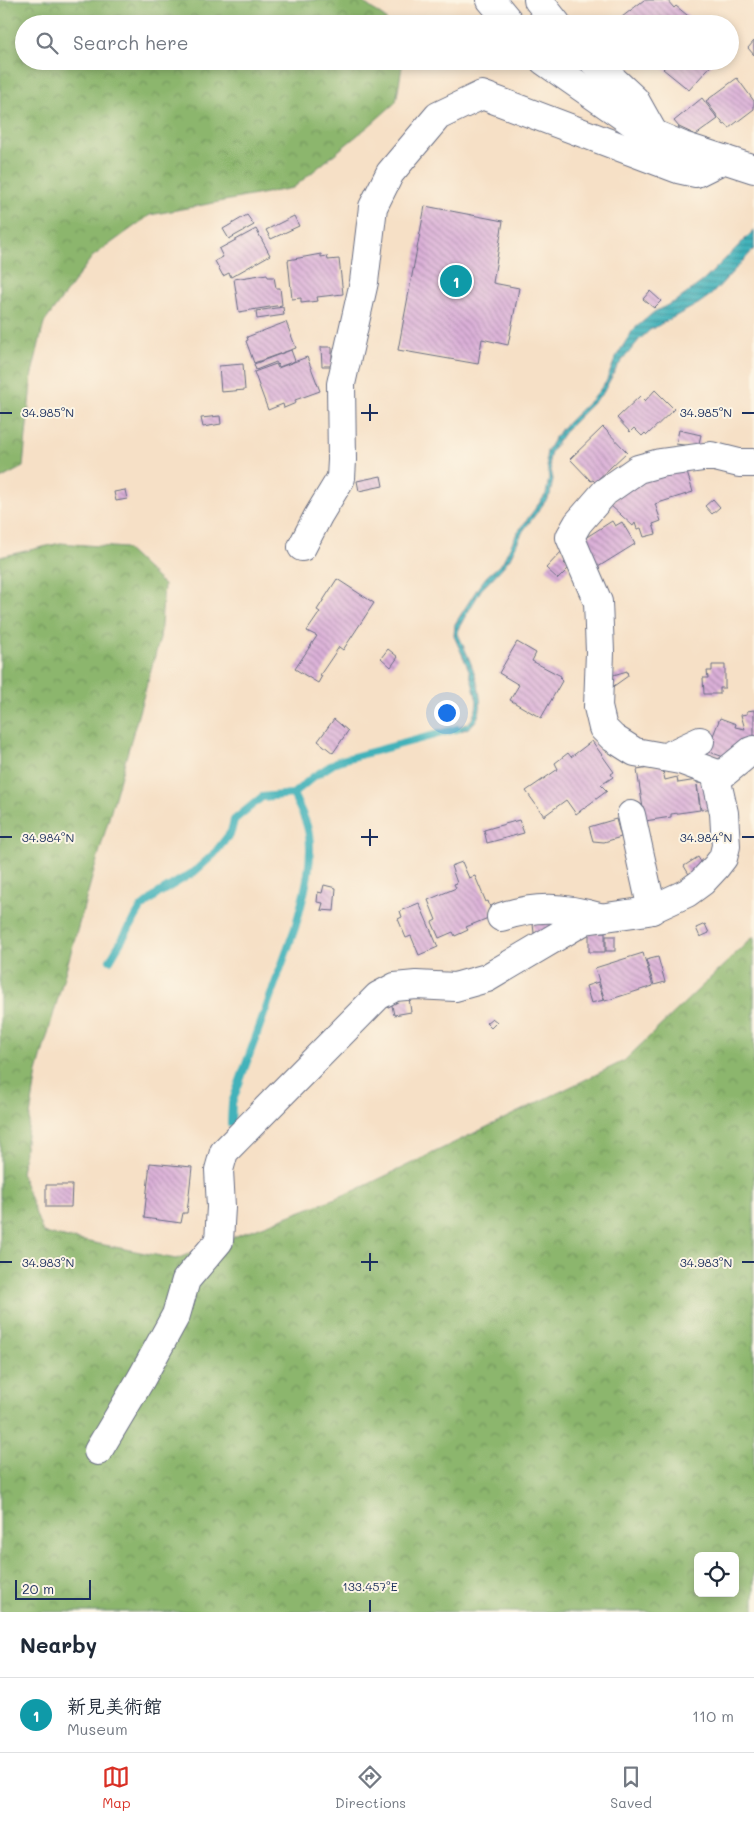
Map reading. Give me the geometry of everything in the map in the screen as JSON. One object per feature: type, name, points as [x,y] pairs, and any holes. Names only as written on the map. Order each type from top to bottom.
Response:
[{"type":"street","points":[[491,0],[504,15]]},
{"type":"street","points":[[538,0],[550,15]]},
{"type":"street","points":[[557,70],[640,128],[754,169]]},
{"type":"street","points":[[603,70],[635,100],[654,134]]},
{"type":"street","points":[[302,547],[341,478],[341,384],[364,282],[373,207],[390,173],[438,116],[482,95],[678,169],[696,173],[724,159]]},
{"type":"street","points":[[98,1451],[176,1315],[186,1280],[219,1241],[221,1207],[219,1170],[224,1152],[378,996],[395,987],[416,985],[455,987],[487,978],[585,920],[652,910],[687,893],[702,882],[723,858],[726,846],[724,813],[715,773],[680,760],[635,752],[613,738],[603,728],[598,706],[600,652],[598,602],[570,537],[578,523],[605,492],[638,469],[660,463],[711,456],[739,463],[754,463]]},
{"type":"street","points":[[666,758],[700,741]]},
{"type":"street","points":[[716,779],[754,750]]},
{"type":"street","points":[[631,815],[652,910]]},
{"type":"street","points":[[501,917],[521,910],[546,908],[574,910],[599,917]]},
{"type":"green space","points":[[0,0],[360,0],[381,15],[15,15],[15,70],[401,70],[396,102],[293,188],[150,215],[92,257],[44,323],[32,373],[23,467],[0,479]]},
{"type":"green space","points":[[60,543],[125,548],[164,585],[160,638],[37,1072],[21,1173],[43,1233],[176,1259],[354,1191],[624,1061],[754,936],[754,1612],[0,1612],[0,557]]},
{"type":"water","points":[[754,230],[754,249],[712,294],[698,304],[650,330],[639,340],[617,367],[603,393],[566,430],[551,452],[549,461],[553,479],[550,495],[523,531],[510,558],[481,590],[458,629],[458,634],[476,679],[480,705],[478,715],[473,724],[467,729],[444,733],[468,723],[472,719],[477,701],[469,670],[454,636],[455,624],[479,586],[502,563],[517,533],[546,494],[549,478],[546,458],[547,451],[554,439],[606,382],[616,357],[633,330],[654,312],[678,300],[703,281]]},
{"type":"building","points":[[644,0],[667,0],[674,8],[676,6],[687,15],[625,15]]},
{"type":"building","points":[[754,41],[754,55],[748,48]]},
{"type":"building","points":[[664,70],[707,70],[689,90]]},
{"type":"building","points":[[737,78],[754,101],[754,109],[729,128],[726,124],[724,125],[706,101]]},
{"type":"building","points":[[702,98],[718,119],[696,135],[679,127],[674,121]]},
{"type":"building","points":[[425,206],[503,221],[493,283],[519,288],[508,345],[482,339],[478,364],[398,350]]},
{"type":"building","points":[[247,215],[254,225],[229,239],[223,229]]},
{"type":"building","points":[[294,216],[299,226],[271,239],[266,230]]},
{"type":"building","points":[[256,229],[270,255],[231,277],[229,273],[223,276],[215,261],[223,257],[219,249]]},
{"type":"building","points":[[321,254],[321,257],[327,256],[328,260],[339,259],[343,294],[317,297],[318,301],[301,303],[301,298],[292,299],[288,260]]},
{"type":"building","points":[[267,274],[268,277],[274,277],[276,288],[280,288],[282,305],[239,312],[234,279]]},
{"type":"building","points":[[650,291],[661,301],[654,308],[643,299]]},
{"type":"building","points":[[283,307],[284,315],[257,319],[256,311]]},
{"type":"building","points":[[286,322],[296,348],[254,363],[246,341],[248,340],[247,337]]},
{"type":"building","points":[[321,347],[332,347],[332,366],[322,366]]},
{"type":"building","points":[[291,350],[295,361],[279,367],[276,362],[256,370],[254,364]]},
{"type":"building","points":[[307,357],[320,391],[295,400],[296,403],[284,408],[283,404],[268,410],[254,372],[276,364],[278,368]]},
{"type":"building","points":[[243,364],[245,390],[221,392],[219,366]]},
{"type":"building","points":[[655,390],[674,409],[647,435],[645,433],[642,436],[634,428],[630,432],[617,418],[640,396],[645,401]]},
{"type":"building","points":[[220,416],[221,424],[203,427],[201,418]]},
{"type":"building","points":[[603,427],[627,452],[595,482],[591,481],[570,459]]},
{"type":"building","points":[[679,430],[701,435],[698,447],[676,444]]},
{"type":"building","points":[[686,469],[693,492],[655,504],[661,521],[653,524],[656,534],[644,537],[641,528],[637,529],[635,523],[633,526],[610,505],[635,481]]},
{"type":"building","points":[[381,476],[383,486],[359,491],[357,481]]},
{"type":"building","points":[[125,490],[127,499],[116,501],[114,492]]},
{"type":"building","points":[[713,499],[720,507],[712,514],[705,506]]},
{"type":"building","points":[[612,521],[615,526],[622,522],[635,544],[598,567],[582,540]]},
{"type":"building","points":[[562,551],[568,560],[564,563],[569,568],[558,579],[546,568]]},
{"type":"building","points":[[337,579],[374,603],[343,650],[339,647],[320,675],[322,676],[318,683],[295,669],[317,636],[307,631],[320,612],[317,610]]},
{"type":"building","points":[[517,642],[536,653],[532,661],[561,676],[560,679],[562,681],[541,718],[510,700],[519,685],[499,673]]},
{"type":"building","points":[[388,649],[398,657],[391,667],[381,658]]},
{"type":"building","points":[[712,665],[725,665],[725,688],[720,688],[720,694],[704,694],[703,678],[708,678],[707,671],[712,671]]},
{"type":"building","points":[[627,671],[628,676],[611,688],[610,676]]},
{"type":"building","points":[[754,710],[754,744],[732,760],[707,751],[720,718],[736,724],[735,727],[745,729],[741,715],[747,714],[747,711]]},
{"type":"building","points":[[334,719],[348,731],[333,753],[318,741]]},
{"type":"building","points":[[592,741],[614,772],[611,774],[613,777],[601,785],[607,791],[576,814],[566,800],[544,816],[526,791],[558,769],[555,763],[568,753],[571,757]]},
{"type":"building","points":[[662,766],[665,780],[677,777],[678,783],[697,780],[697,783],[709,784],[712,808],[701,810],[697,785],[700,810],[671,814],[671,817],[645,821],[637,770]]},
{"type":"building","points":[[616,819],[621,837],[604,842],[593,841],[589,827]]},
{"type":"building","points":[[519,820],[524,833],[487,843],[484,830]]},
{"type":"building","points":[[698,857],[704,867],[690,876],[684,866]]},
{"type":"building","points":[[462,862],[469,878],[475,876],[486,902],[488,901],[493,916],[466,927],[468,930],[455,936],[453,932],[439,938],[432,922],[436,920],[428,900],[456,888],[454,884],[457,883],[451,866]]},
{"type":"building","points":[[324,885],[336,888],[334,911],[321,910],[323,903],[317,902],[318,892],[322,893]]},
{"type":"building","points":[[419,903],[438,947],[419,955],[411,936],[406,938],[398,919],[402,917],[400,911]]},
{"type":"building","points":[[550,922],[551,932],[534,933],[533,924]]},
{"type":"building","points":[[705,924],[709,933],[700,937],[696,928]]},
{"type":"building","points":[[605,932],[605,952],[589,952],[589,933]]},
{"type":"building","points":[[606,936],[615,936],[615,951],[606,951]]},
{"type":"building","points":[[643,953],[653,986],[605,1001],[595,968]]},
{"type":"building","points":[[658,957],[665,982],[654,985],[646,960]]},
{"type":"building","points":[[598,982],[604,1000],[591,1003],[586,986]]},
{"type":"building","points":[[409,998],[411,1012],[394,1015],[391,1001]]},
{"type":"building","points":[[492,1018],[497,1022],[491,1028],[486,1023]]},
{"type":"building","points":[[150,1163],[192,1167],[187,1213],[183,1213],[181,1223],[144,1218]]},
{"type":"building","points":[[46,1185],[72,1185],[71,1207],[46,1207]]},
{"type":"waterway","points":[[110,960],[141,908],[159,893],[194,872],[214,854],[231,832],[234,820],[262,797],[293,794],[313,777],[338,761],[457,729]]},
{"type":"waterway","points":[[231,1123],[232,1103],[302,904],[309,864],[309,838],[307,826],[293,794]]},
{"type":"place","name":"新見美術館","points":[[456,281]]}]
